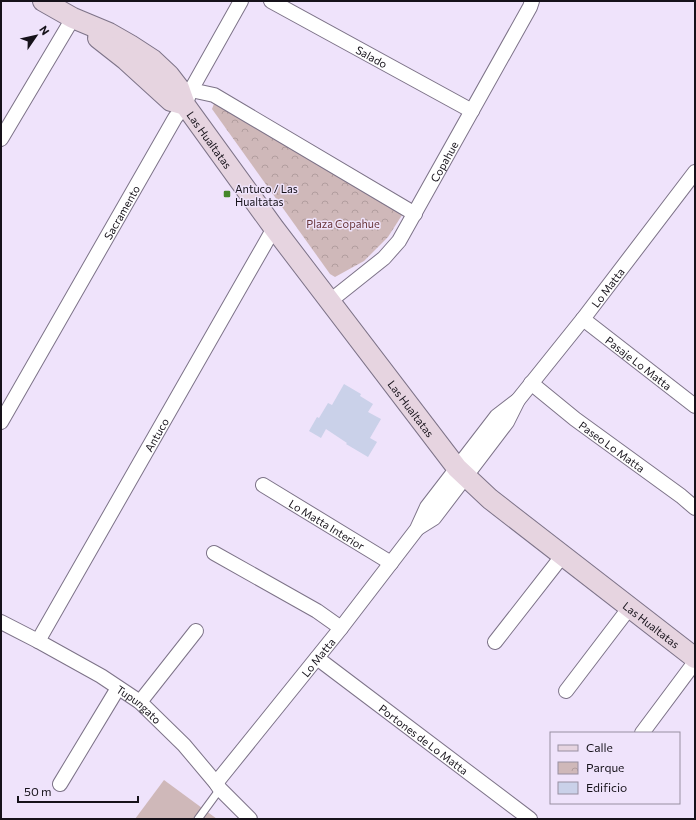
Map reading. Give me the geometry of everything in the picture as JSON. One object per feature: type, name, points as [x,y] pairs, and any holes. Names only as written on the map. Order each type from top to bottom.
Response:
[{"type":"street","name":"Las Hualtatas","points":[[43,1],[73,18],[126,60],[171,101],[214,95],[415,214]]},
{"type":"street","name":"Sacramento","points":[[1,422],[175,118],[188,98],[241,1]]},
{"type":"street","name":"Salado","points":[[271,1],[472,111]]},
{"type":"street","name":"Copahue","points":[[330,301],[384,258],[399,241],[532,1]]},
{"type":"street","points":[[1,139],[73,18]]},
{"type":"street","name":"Las Hualtatas","points":[[188,98],[274,228],[462,472],[490,499],[695,658]]},
{"type":"street","name":"Lo Matta","points":[[218,786],[417,529],[434,518],[462,472],[507,422],[518,400],[583,319],[695,172]]},
{"type":"street","name":"Antuco","points":[[38,641],[274,228]]},
{"type":"street","name":"Pasaje Lo Matta","points":[[583,319],[695,406]]},
{"type":"street","name":"Paseo Lo Matta","points":[[531,383],[575,419],[675,491],[695,508]]},
{"type":"street","name":"Lo Matta Interior","points":[[264,485],[390,563]]},
{"type":"street","points":[[214,553],[317,611],[341,628]]},
{"type":"street","points":[[495,642],[563,555]]},
{"type":"street","points":[[566,691],[630,607]]},
{"type":"street","name":"Tupungato","points":[[1,622],[101,676],[140,702],[184,745],[218,786],[250,819]]},
{"type":"street","points":[[140,702],[196,631]]},
{"type":"street","name":"Portones de Lo Matta","points":[[317,658],[530,819]]},
{"type":"street","points":[[643,732],[695,662]]},
{"type":"street","points":[[60,784],[118,688]]},
{"type":"lane","points":[[198,819],[218,786]]},
{"type":"green space","name":"Plaza Copahue","points":[[215,101],[404,212],[388,237],[364,261],[335,277],[330,274],[212,109]]},
{"type":"green space","points":[[164,780],[217,819],[135,819]]},
{"type":"building","points":[[344,384],[361,394],[360,396],[373,404],[368,412],[381,419],[370,438],[377,442],[368,457],[346,444],[347,443],[326,429],[321,438],[309,431],[317,417],[319,418],[328,403],[332,405]]},
{"type":"place","name":"Antuco / Las Hualtatas","points":[[227,194]]}]
